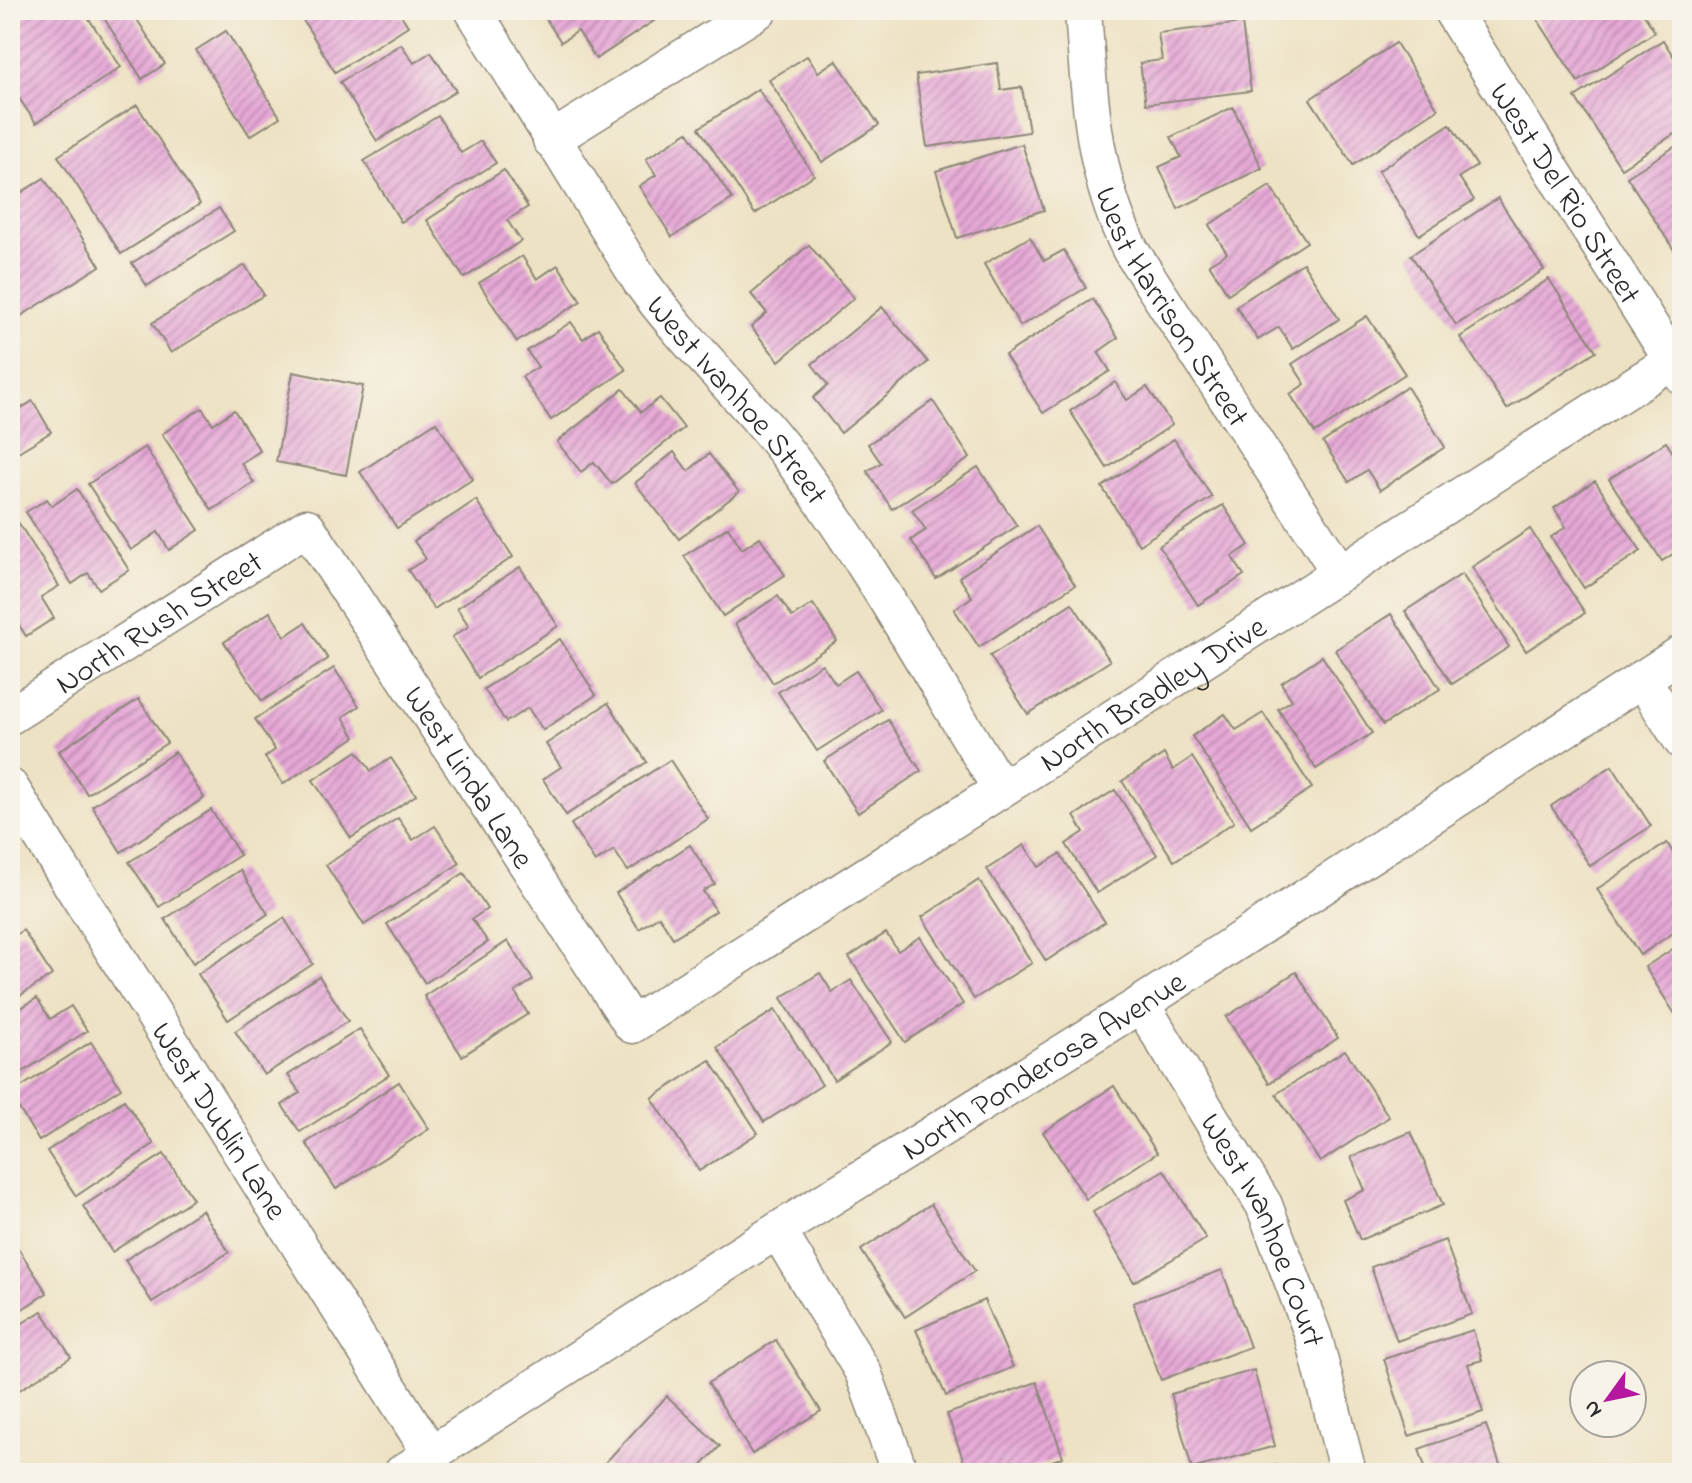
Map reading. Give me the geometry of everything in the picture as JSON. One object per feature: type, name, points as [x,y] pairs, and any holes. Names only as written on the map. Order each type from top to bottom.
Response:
[{"type":"street","name":"West Ivanhoe Street","points":[[473,10],[551,140],[665,315],[797,466],[831,515],[1001,789]]},
{"type":"street","points":[[551,140],[759,10]]},
{"type":"street","name":"West Harrison Street","points":[[1083,10],[1098,161],[1113,217],[1131,251],[1340,573]]},
{"type":"street","name":"West Del Rio Street","points":[[1451,10],[1677,369]]},
{"type":"street","name":"North Bradley Drive","points":[[632,1025],[1340,573],[1677,369]]},
{"type":"street","name":"North Rush Street","points":[[10,716],[307,527]]},
{"type":"street","name":"West Linda Lane","points":[[307,527],[632,1025]]},
{"type":"street","name":"North Ponderosa Avenue","points":[[416,1464],[778,1231],[1141,1004],[1682,653]]},
{"type":"street","points":[[1642,679],[1682,741]]},
{"type":"street","name":"West Dublin Lane","points":[[10,787],[416,1464]]},
{"type":"street","name":"West Ivanhoe Court","points":[[1141,1004],[1264,1205],[1314,1338],[1348,1473]]},
{"type":"street","points":[[778,1231],[863,1372],[900,1473]]},
{"type":"building","points":[[10,10],[83,10],[121,67],[36,123],[10,85]]},
{"type":"building","points":[[99,10],[131,10],[165,64],[142,79]]},
{"type":"building","points":[[398,10],[408,26],[335,72],[298,12]]},
{"type":"building","points":[[547,10],[664,10],[666,13],[596,59],[578,31],[561,42],[542,13]]},
{"type":"building","points":[[1547,10],[1641,10],[1655,32],[1578,82],[1536,17]]},
{"type":"building","points":[[1242,23],[1251,91],[1146,104],[1140,63],[1162,60],[1158,33]]},
{"type":"building","points":[[226,31],[280,117],[250,136],[196,50]]},
{"type":"building","points":[[1663,40],[1682,70],[1682,129],[1621,168],[1575,97]]},
{"type":"building","points":[[1396,43],[1438,109],[1353,165],[1310,99]]},
{"type":"building","points":[[401,44],[414,63],[431,52],[456,91],[377,141],[340,82]]},
{"type":"building","points":[[807,56],[818,72],[836,60],[879,125],[822,162],[769,80]]},
{"type":"building","points":[[997,63],[1001,90],[1022,87],[1029,132],[927,147],[916,75]]},
{"type":"building","points":[[758,89],[814,175],[755,214],[699,128]]},
{"type":"building","points":[[137,105],[200,204],[121,254],[58,156]]},
{"type":"building","points":[[1233,107],[1262,168],[1178,209],[1159,167],[1181,157],[1171,137]]},
{"type":"building","points":[[438,116],[461,153],[481,141],[496,163],[401,222],[364,161]]},
{"type":"building","points":[[1450,124],[1477,166],[1459,177],[1474,200],[1419,235],[1378,171]]},
{"type":"building","points":[[688,132],[732,199],[672,237],[639,186],[656,175],[646,159]]},
{"type":"building","points":[[1682,142],[1682,244],[1674,250],[1627,177]]},
{"type":"building","points":[[1022,144],[1044,210],[957,238],[936,171]]},
{"type":"building","points":[[504,170],[528,207],[507,220],[521,241],[464,278],[427,220]]},
{"type":"building","points":[[44,178],[100,266],[10,323],[10,200]]},
{"type":"building","points":[[1270,186],[1307,242],[1228,294],[1209,264],[1227,253],[1209,225]]},
{"type":"building","points":[[1498,198],[1544,270],[1456,325],[1411,255]]},
{"type":"building","points":[[219,208],[234,231],[147,286],[132,263]]},
{"type":"building","points":[[1030,237],[1044,261],[1064,250],[1086,288],[1020,326],[984,264]]},
{"type":"building","points":[[809,245],[854,298],[779,361],[751,327],[767,313],[751,294]]},
{"type":"building","points":[[522,256],[537,279],[558,265],[581,301],[517,342],[479,283]]},
{"type":"building","points":[[1303,263],[1339,319],[1293,349],[1279,327],[1258,340],[1236,306]]},
{"type":"building","points":[[245,265],[264,295],[171,353],[152,323]]},
{"type":"building","points":[[1549,279],[1596,351],[1507,409],[1460,337]]},
{"type":"building","points":[[1093,299],[1118,338],[1098,352],[1110,371],[1043,413],[1005,355]]},
{"type":"building","points":[[882,307],[928,362],[841,433],[813,398],[828,385],[812,364]]},
{"type":"building","points":[[1367,316],[1405,374],[1315,433],[1290,394],[1305,384],[1292,364]]},
{"type":"building","points":[[571,322],[583,339],[598,328],[626,370],[551,420],[522,377],[538,367],[527,351]]},
{"type":"building","points":[[293,372],[363,386],[346,475],[276,462]]},
{"type":"building","points":[[1115,382],[1127,400],[1147,387],[1172,425],[1107,468],[1070,411]]},
{"type":"building","points":[[1407,387],[1445,447],[1380,490],[1367,470],[1349,482],[1323,442]]},
{"type":"building","points":[[623,389],[641,412],[660,398],[684,428],[612,484],[594,462],[581,472],[557,442]]},
{"type":"building","points":[[33,401],[51,432],[10,457],[10,415]]},
{"type":"building","points":[[933,401],[970,458],[892,509],[867,471],[881,463],[868,444]]},
{"type":"building","points":[[202,408],[213,424],[234,410],[260,451],[241,463],[254,483],[212,510],[162,434]]},
{"type":"building","points":[[436,422],[473,479],[397,528],[360,472]]},
{"type":"building","points":[[1174,439],[1212,497],[1139,545],[1102,487]]},
{"type":"building","points":[[1666,442],[1682,467],[1682,548],[1662,561],[1609,479]]},
{"type":"building","points":[[145,447],[199,530],[169,550],[158,532],[131,550],[88,484]]},
{"type":"building","points":[[674,452],[688,471],[709,454],[739,492],[679,539],[635,483]]},
{"type":"building","points":[[978,467],[1017,526],[936,579],[911,540],[926,530],[912,510]]},
{"type":"building","points":[[1595,481],[1641,551],[1584,588],[1551,537],[1566,527],[1554,508]]},
{"type":"building","points":[[77,489],[129,570],[99,589],[88,573],[72,584],[26,512],[47,499],[52,506]]},
{"type":"building","points":[[476,500],[513,557],[434,609],[408,570],[426,559],[414,541]]},
{"type":"building","points":[[1223,505],[1249,545],[1232,557],[1244,575],[1198,605],[1159,546]]},
{"type":"building","points":[[16,519],[59,586],[41,597],[54,618],[26,636],[10,611],[10,523]]},
{"type":"building","points":[[1037,526],[1075,585],[979,647],[954,609],[972,597],[959,577]]},
{"type":"building","points":[[728,527],[742,549],[760,537],[785,575],[723,616],[684,556]]},
{"type":"building","points":[[1530,529],[1585,613],[1526,651],[1472,567]]},
{"type":"building","points":[[520,567],[558,626],[478,678],[452,637],[469,626],[457,608]]},
{"type":"building","points":[[1462,574],[1509,647],[1452,684],[1405,611]]},
{"type":"building","points":[[778,596],[792,617],[813,604],[837,641],[773,683],[735,624]]},
{"type":"building","points":[[1072,603],[1110,661],[1028,714],[990,656]]},
{"type":"building","points":[[270,612],[285,636],[305,623],[328,659],[262,701],[224,642]]},
{"type":"building","points":[[1391,614],[1440,689],[1383,725],[1335,650]]},
{"type":"building","points":[[560,639],[596,695],[543,730],[528,708],[506,722],[484,689]]},
{"type":"building","points":[[1322,656],[1372,733],[1316,769],[1278,709],[1292,700],[1281,683]]},
{"type":"building","points":[[822,664],[836,684],[856,671],[881,710],[817,751],[778,692]]},
{"type":"building","points":[[334,668],[359,706],[343,717],[355,737],[283,784],[265,757],[275,750],[255,719]]},
{"type":"building","points":[[139,699],[167,743],[87,794],[59,751]]},
{"type":"building","points":[[608,703],[647,762],[566,815],[543,779],[561,767],[546,744]]},
{"type":"building","points":[[1263,713],[1312,788],[1251,827],[1192,736],[1225,714],[1236,730]]},
{"type":"building","points":[[888,720],[921,771],[858,813],[824,761]]},
{"type":"building","points":[[357,751],[371,771],[391,758],[416,795],[351,838],[313,780]]},
{"type":"building","points":[[175,752],[204,798],[121,852],[92,806]]},
{"type":"building","points":[[1164,754],[1173,770],[1192,757],[1234,822],[1174,861],[1122,781]]},
{"type":"building","points":[[670,760],[708,819],[628,871],[614,850],[595,862],[571,824]]},
{"type":"building","points":[[1612,766],[1651,826],[1590,866],[1551,806]]},
{"type":"building","points":[[1115,790],[1157,855],[1097,893],[1066,844],[1084,832],[1074,816]]},
{"type":"building","points":[[211,810],[240,855],[159,907],[129,862]]},
{"type":"building","points":[[398,818],[413,840],[435,826],[460,863],[364,925],[326,865]]},
{"type":"building","points":[[1667,843],[1682,867],[1682,927],[1640,955],[1597,889]]},
{"type":"building","points":[[690,845],[715,884],[703,891],[716,911],[673,938],[659,916],[639,929],[616,893]]},
{"type":"building","points":[[1024,845],[1039,867],[1060,854],[1105,922],[1046,961],[987,869]]},
{"type":"building","points":[[240,870],[268,914],[193,963],[165,919]]},
{"type":"building","points":[[464,873],[487,909],[472,919],[488,942],[425,983],[387,924]]},
{"type":"building","points":[[979,880],[1032,963],[974,999],[922,917]]},
{"type":"building","points":[[284,918],[313,964],[228,1020],[198,974]]},
{"type":"building","points":[[23,930],[52,975],[10,1002],[10,939]]},
{"type":"building","points":[[886,933],[898,951],[920,937],[963,1004],[905,1042],[849,957]]},
{"type":"building","points":[[508,941],[533,980],[515,992],[528,1014],[462,1056],[424,996]]},
{"type":"building","points":[[1682,943],[1682,1025],[1645,967]]},
{"type":"building","points":[[1296,972],[1338,1038],[1269,1083],[1226,1017]]},
{"type":"building","points":[[820,973],[832,992],[851,980],[892,1042],[834,1080],[781,998]]},
{"type":"building","points":[[319,976],[348,1021],[264,1075],[235,1031]]},
{"type":"building","points":[[37,998],[50,1019],[71,1006],[87,1031],[10,1080],[10,1015]]},
{"type":"building","points":[[775,1010],[822,1085],[764,1122],[717,1047]]},
{"type":"building","points":[[360,1029],[389,1075],[300,1132],[282,1105],[300,1093],[288,1075]]},
{"type":"building","points":[[91,1042],[121,1088],[39,1141],[10,1094]]},
{"type":"building","points":[[1345,1050],[1389,1117],[1320,1162],[1276,1094]]},
{"type":"building","points":[[710,1060],[758,1133],[699,1171],[652,1098]]},
{"type":"building","points":[[399,1082],[429,1129],[336,1189],[306,1143]]},
{"type":"building","points":[[1114,1086],[1157,1153],[1086,1199],[1043,1132]]},
{"type":"building","points":[[124,1100],[154,1144],[76,1196],[47,1151]]},
{"type":"building","points":[[1411,1132],[1443,1205],[1360,1240],[1343,1200],[1365,1190],[1351,1157]]},
{"type":"building","points":[[164,1154],[193,1199],[112,1252],[83,1206]]},
{"type":"building","points":[[1164,1170],[1206,1239],[1134,1282],[1093,1212]]},
{"type":"building","points":[[931,1204],[975,1271],[905,1317],[861,1250]]},
{"type":"building","points":[[202,1210],[229,1252],[152,1302],[125,1260]]},
{"type":"building","points":[[1445,1240],[1472,1314],[1397,1341],[1371,1267]]},
{"type":"building","points":[[18,1248],[47,1293],[10,1317],[10,1254]]},
{"type":"building","points":[[1222,1270],[1250,1347],[1161,1380],[1133,1303]]},
{"type":"building","points":[[984,1300],[1013,1367],[946,1396],[916,1330]]},
{"type":"building","points":[[42,1311],[71,1357],[10,1396],[10,1331]]},
{"type":"building","points":[[1473,1330],[1482,1360],[1468,1364],[1483,1412],[1409,1436],[1384,1359]]},
{"type":"building","points":[[776,1340],[821,1411],[752,1454],[708,1383]]},
{"type":"building","points":[[1254,1370],[1275,1446],[1192,1469],[1171,1394]]},
{"type":"building","points":[[1037,1382],[1063,1457],[1019,1473],[968,1473],[947,1414]]},
{"type":"building","points":[[667,1396],[720,1446],[695,1473],[614,1473],[604,1464]]},
{"type":"building","points":[[1486,1425],[1503,1473],[1427,1473],[1419,1449]]},
{"type":"building","points":[[1277,1465],[1279,1473],[1250,1473],[1250,1472]]}]
